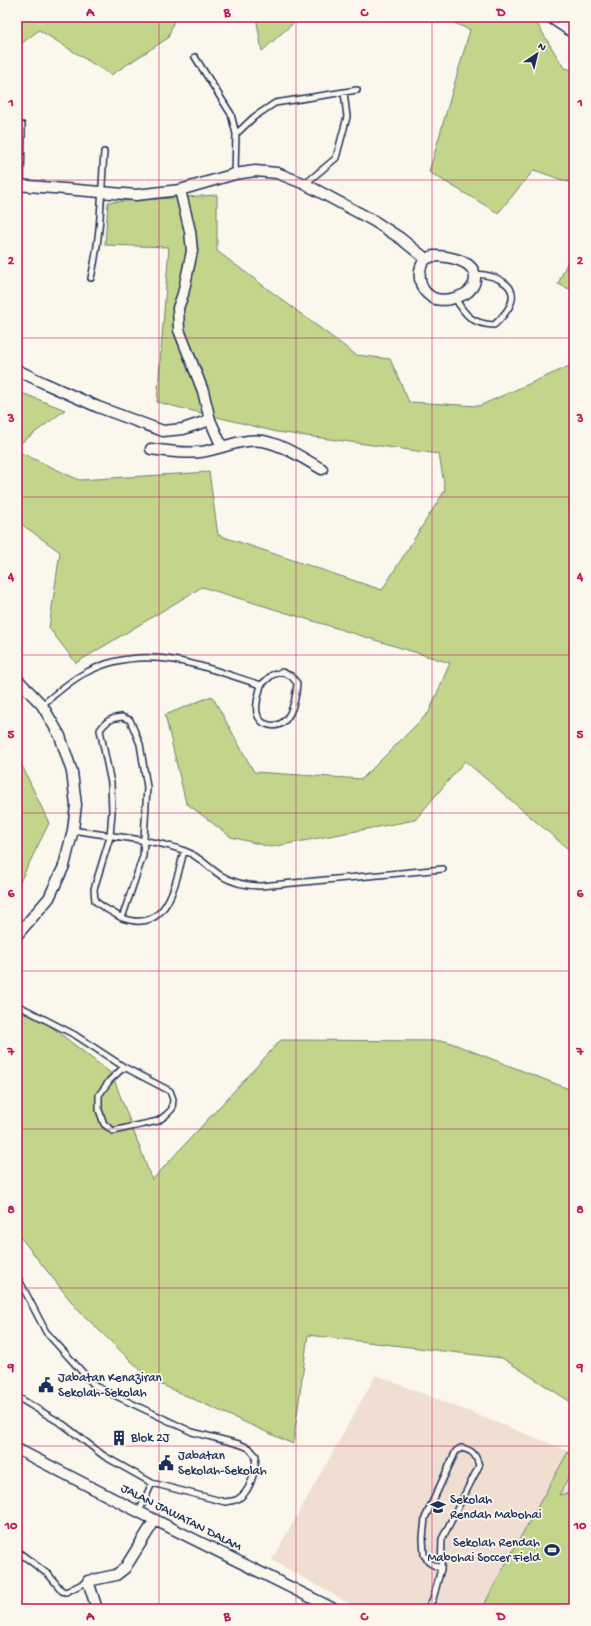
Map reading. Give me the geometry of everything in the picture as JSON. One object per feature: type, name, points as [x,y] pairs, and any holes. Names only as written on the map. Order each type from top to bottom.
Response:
[{"type":"street","points":[[550,17],[574,33]]},
{"type":"street","points":[[19,185],[136,195],[180,190],[235,174],[255,171],[277,173],[305,184],[380,225],[400,238],[426,260]]},
{"type":"street","points":[[180,190],[190,231],[192,251],[183,294],[178,308],[179,330],[203,391],[210,420],[222,447]]},
{"type":"street","points":[[433,256],[444,256],[469,266],[475,274],[475,282],[472,288],[465,294],[455,298],[441,300],[430,297],[422,288],[420,275],[421,267],[426,260],[433,256]]},
{"type":"street","points":[[17,370],[98,407],[162,431],[183,429],[210,420]]},
{"type":"street","points":[[151,449],[200,452],[245,440],[264,441],[285,449],[322,469]]},
{"type":"street","points":[[17,679],[42,705],[60,736],[72,772],[76,805],[73,830],[64,866],[49,898],[17,935]]},
{"type":"street","name":"JALAN JAWATAN DALAM","points":[[17,1449],[331,1608]]},
{"type":"street","points":[[96,1609],[88,1581],[116,1575],[125,1568],[155,1520]]},
{"type":"lane","points":[[195,57],[231,114],[236,134],[235,174]]},
{"type":"lane","points":[[236,134],[254,117],[275,103],[357,90]]},
{"type":"lane","points":[[305,184],[336,158],[347,117],[344,92]]},
{"type":"lane","points":[[19,185],[22,125]]},
{"type":"lane","points":[[91,278],[100,231],[104,152]]},
{"type":"lane","points":[[455,298],[464,313],[473,320],[484,325],[494,325],[499,322],[512,304],[513,300],[511,290],[505,282],[495,276],[475,274]]},
{"type":"lane","points":[[42,705],[86,672],[110,661],[136,657],[160,657],[192,664],[261,686]]},
{"type":"lane","points":[[282,672],[291,676],[297,683],[296,693],[288,718],[282,725],[274,727],[263,723],[257,714],[257,704],[261,686],[272,675],[282,672]]},
{"type":"lane","points":[[122,918],[143,856],[147,787],[145,765],[140,744],[130,720],[122,717],[114,718],[106,722],[100,730],[111,782],[112,812],[110,837],[94,889],[96,901],[122,918],[142,922],[152,918],[162,910],[169,898],[175,884],[184,850]]},
{"type":"lane","points":[[73,830],[110,837],[145,841],[184,850],[199,858],[220,875],[235,883],[249,886],[443,869]]},
{"type":"lane","points":[[17,1005],[75,1035],[124,1067],[170,1091],[173,1099],[172,1109],[158,1121],[113,1131],[104,1124],[99,1110],[99,1095],[110,1080],[124,1067]]},
{"type":"lane","points":[[17,1276],[46,1332],[95,1386],[192,1432],[240,1444],[249,1448],[256,1456],[255,1468],[246,1491],[237,1500],[225,1502],[152,1483],[104,1456],[64,1425],[19,1398],[17,1395]]},
{"type":"lane","points":[[427,1609],[433,1599],[441,1569],[442,1539],[479,1466],[476,1456],[469,1449],[461,1448],[456,1451],[425,1518],[423,1538],[424,1555],[430,1563],[441,1569]]},
{"type":"lane","points":[[139,1512],[152,1483]]},
{"type":"lane","points":[[17,1551],[49,1575],[62,1591],[66,1592],[88,1581]]},
{"type":"shaded area","name":"Sekolah Rendah Mabohai","points":[[376,1375],[574,1453],[574,1609],[359,1609],[272,1560]]},
{"type":"green space","points":[[17,17],[175,17],[168,38],[111,75],[39,30],[17,47]]},
{"type":"green space","points":[[256,17],[300,17],[262,51]]},
{"type":"green space","points":[[441,17],[533,17],[564,68],[574,70],[574,184],[534,170],[498,213],[429,172],[470,30]]},
{"type":"green space","points":[[217,195],[217,251],[356,355],[390,359],[409,402],[479,406],[574,364],[574,854],[465,761],[415,820],[271,847],[231,837],[186,803],[165,715],[212,696],[254,772],[362,779],[429,712],[450,663],[202,587],[76,663],[49,628],[60,552],[17,521],[17,451],[79,480],[209,472],[218,535],[382,590],[445,490],[439,454],[277,432],[157,402],[169,247],[105,245],[108,202]]},
{"type":"green space","points":[[574,247],[574,291],[558,284]]},
{"type":"green space","points":[[17,391],[65,410],[17,446]]},
{"type":"green space","points":[[17,755],[49,823],[17,888]]},
{"type":"green space","points":[[17,1000],[112,1074],[152,1180],[281,1040],[446,1041],[574,1091],[574,1404],[502,1358],[308,1335],[293,1444],[151,1380],[78,1310],[17,1233]]},
{"type":"green space","name":"Sekolah Rendah Mabohai Soccer Field","points":[[568,1452],[574,1455],[574,1467],[559,1495],[574,1492],[574,1609],[482,1609],[500,1574]]},
{"type":"place","name":"Jabatan Kenaziran Sekolah-Sekolah","points":[[46,1385]]},
{"type":"place","name":"Blok 2J","points":[[119,1438]]},
{"type":"place","name":"Jabatan Sekolah-Sekolah","points":[[166,1463]]},
{"type":"place","name":"Sekolah Rendah Mabohai","points":[[438,1507]]},
{"type":"place","name":"Sekolah Rendah Mabohai Soccer Field","points":[[552,1550]]}]
